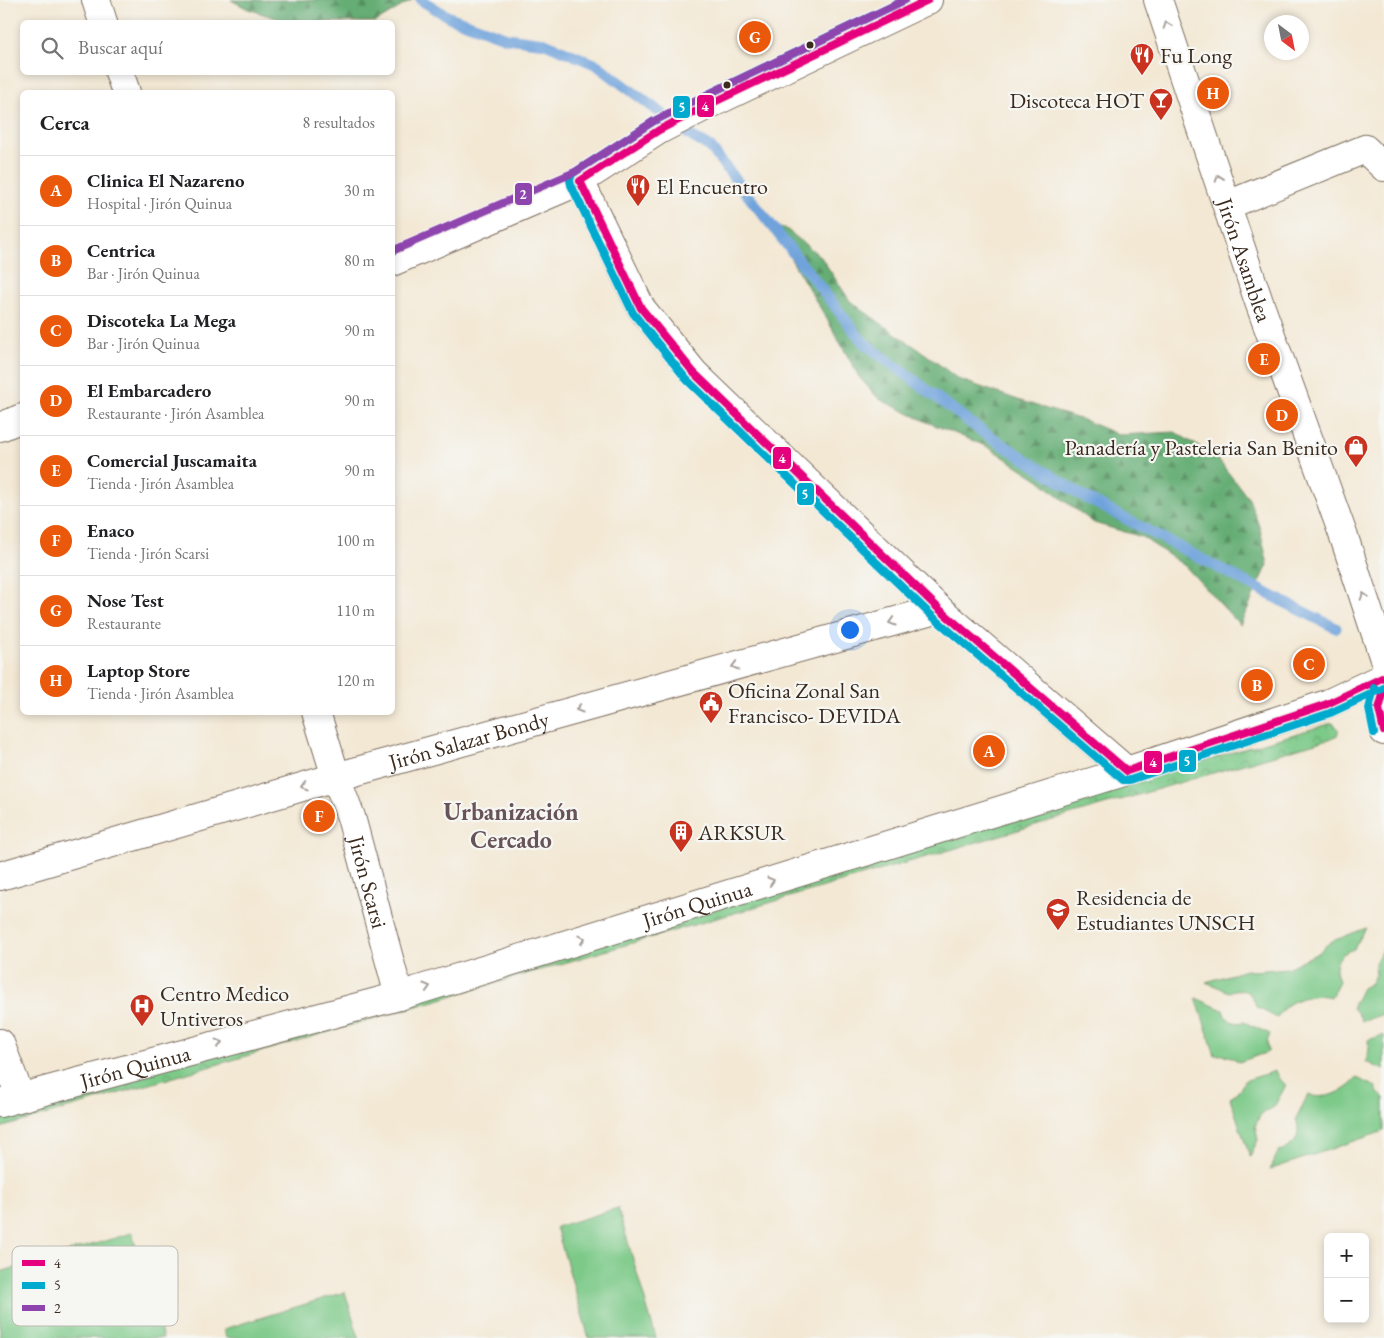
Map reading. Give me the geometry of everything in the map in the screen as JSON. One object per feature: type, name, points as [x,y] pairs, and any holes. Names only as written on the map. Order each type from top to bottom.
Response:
[{"type":"street","points":[[96,0],[102,20]]},
{"type":"street","points":[[395,261],[580,181],[659,130],[928,0]]},
{"type":"street","name":"Jirón Asamblea","points":[[1158,0],[1259,302],[1344,537],[1384,660]]},
{"type":"street","points":[[120,75],[125,90]]},
{"type":"street","points":[[1228,205],[1365,149],[1384,167]]},
{"type":"street","points":[[580,181],[641,308],[694,374],[939,609],[1127,771]]},
{"type":"street","points":[[0,427],[20,419]]},
{"type":"street","name":"Jirón Salazar Bondy","points":[[0,876],[336,777],[939,609]]},
{"type":"street","name":"Jirón Quinua","points":[[10,1100],[399,996],[1127,771],[1327,704],[1384,677]]},
{"type":"street","points":[[1384,691],[1379,709],[1384,731]]},
{"type":"street","name":"Jirón Scarsi","points":[[317,715],[351,818],[399,996]]},
{"type":"street","points":[[0,1043],[10,1100]]},
{"type":"green space","points":[[231,0],[412,0],[379,20],[282,20],[248,9]]},
{"type":"green space","points":[[785,228],[821,257],[850,301],[958,379],[1086,421],[1119,435],[1175,432],[1216,457],[1249,499],[1260,529],[1268,565],[1240,625],[1185,566],[1142,537],[1094,523],[1039,480],[988,447],[927,422],[879,399],[859,377],[773,229]]},
{"type":"green space","points":[[1332,723],[1338,729],[1336,737],[0,1128],[0,1113]]},
{"type":"green space","points":[[1366,928],[1354,949],[1340,957],[1336,965],[1339,981],[1331,997],[1319,995],[1294,1001],[1284,1008],[1277,1018],[1256,1007],[1250,994],[1242,990],[1229,992],[1206,982],[1246,970],[1287,968],[1318,953],[1330,942]]},
{"type":"green space","points":[[1384,946],[1384,1014],[1362,1021],[1357,1012],[1352,1008],[1362,988],[1371,983],[1376,973],[1375,963]]},
{"type":"green space","points":[[1196,998],[1223,1010],[1225,1016],[1231,1021],[1237,1023],[1244,1022],[1270,1034],[1267,1042],[1268,1052],[1239,1062],[1228,1056],[1215,1055]]},
{"type":"green space","points":[[1384,1035],[1384,1070],[1366,1062],[1369,1050],[1368,1040]]},
{"type":"green space","points":[[1275,1071],[1279,1079],[1286,1085],[1274,1107],[1261,1114],[1255,1126],[1258,1140],[1250,1157],[1230,1098],[1235,1095],[1244,1081]]},
{"type":"green space","points":[[1357,1078],[1376,1087],[1378,1093],[1384,1098],[1384,1131],[1269,1170],[1279,1151],[1294,1143],[1298,1135],[1296,1118],[1308,1095],[1329,1096],[1335,1094]]},
{"type":"green space","points":[[618,1208],[656,1338],[589,1338],[556,1227]]},
{"type":"green space","points":[[132,1233],[136,1246],[88,1246]]},
{"type":"green space","points":[[12,1268],[12,1326],[159,1326],[163,1338],[0,1338],[0,1272]]},
{"type":"green space","points":[[345,1292],[359,1338],[226,1338],[224,1329]]},
{"type":"waterway","points":[[421,0],[449,17],[507,38],[545,43],[597,65],[694,138],[710,147],[863,342],[980,430],[1086,498],[1336,628]]},
{"type":"transit line","name":"5","points":[[905,0],[654,121],[572,174],[571,185],[633,313],[687,380],[932,616],[1123,780],[1130,780],[1330,713],[1384,688]]},
{"type":"transit line","name":"2","points":[[395,250],[575,172],[654,121],[905,0]]},
{"type":"transit line","name":"4","points":[[928,0],[659,130],[580,181],[641,308],[694,373],[939,609],[1127,771],[1327,704],[1384,677]]},
{"type":"transit line","name":"5","points":[[1374,688],[1369,709],[1374,733]]},
{"type":"transit line","name":"4","points":[[1384,691],[1379,709],[1384,731]]},
{"type":"place","name":"Nose Test","points":[[755,37]]},
{"type":"place","name":"Fu Long","points":[[1142,76]]},
{"type":"place","name":"Laptop Store","points":[[1213,93]]},
{"type":"place","name":"Discoteca HOT","points":[[1161,121]]},
{"type":"place","name":"El Encuentro","points":[[638,207]]},
{"type":"place","name":"Comercial Juscamaita","points":[[1264,359]]},
{"type":"place","name":"El Embarcadero","points":[[1282,415]]},
{"type":"place","name":"Panadería y Pasteleria San Benito","points":[[1356,468]]},
{"type":"place","name":"Discoteka La Mega","points":[[1309,664]]},
{"type":"place","name":"Centrica","points":[[1257,685]]},
{"type":"place","name":"Oficina Zonal San Francisco- DEVIDA","points":[[711,724]]},
{"type":"place","name":"Clinica El Nazareno","points":[[989,751]]},
{"type":"place","name":"Enaco","points":[[319,816]]},
{"type":"place","name":"ARKSUR","points":[[681,853]]},
{"type":"place","name":"Residencia de Estudiantes UNSCH","points":[[1058,931]]},
{"type":"place","name":"Centro Medico Untiveros","points":[[142,1027]]},
{"type":"district","name":"Urbanización Cercado","points":[[511,826]]}]
